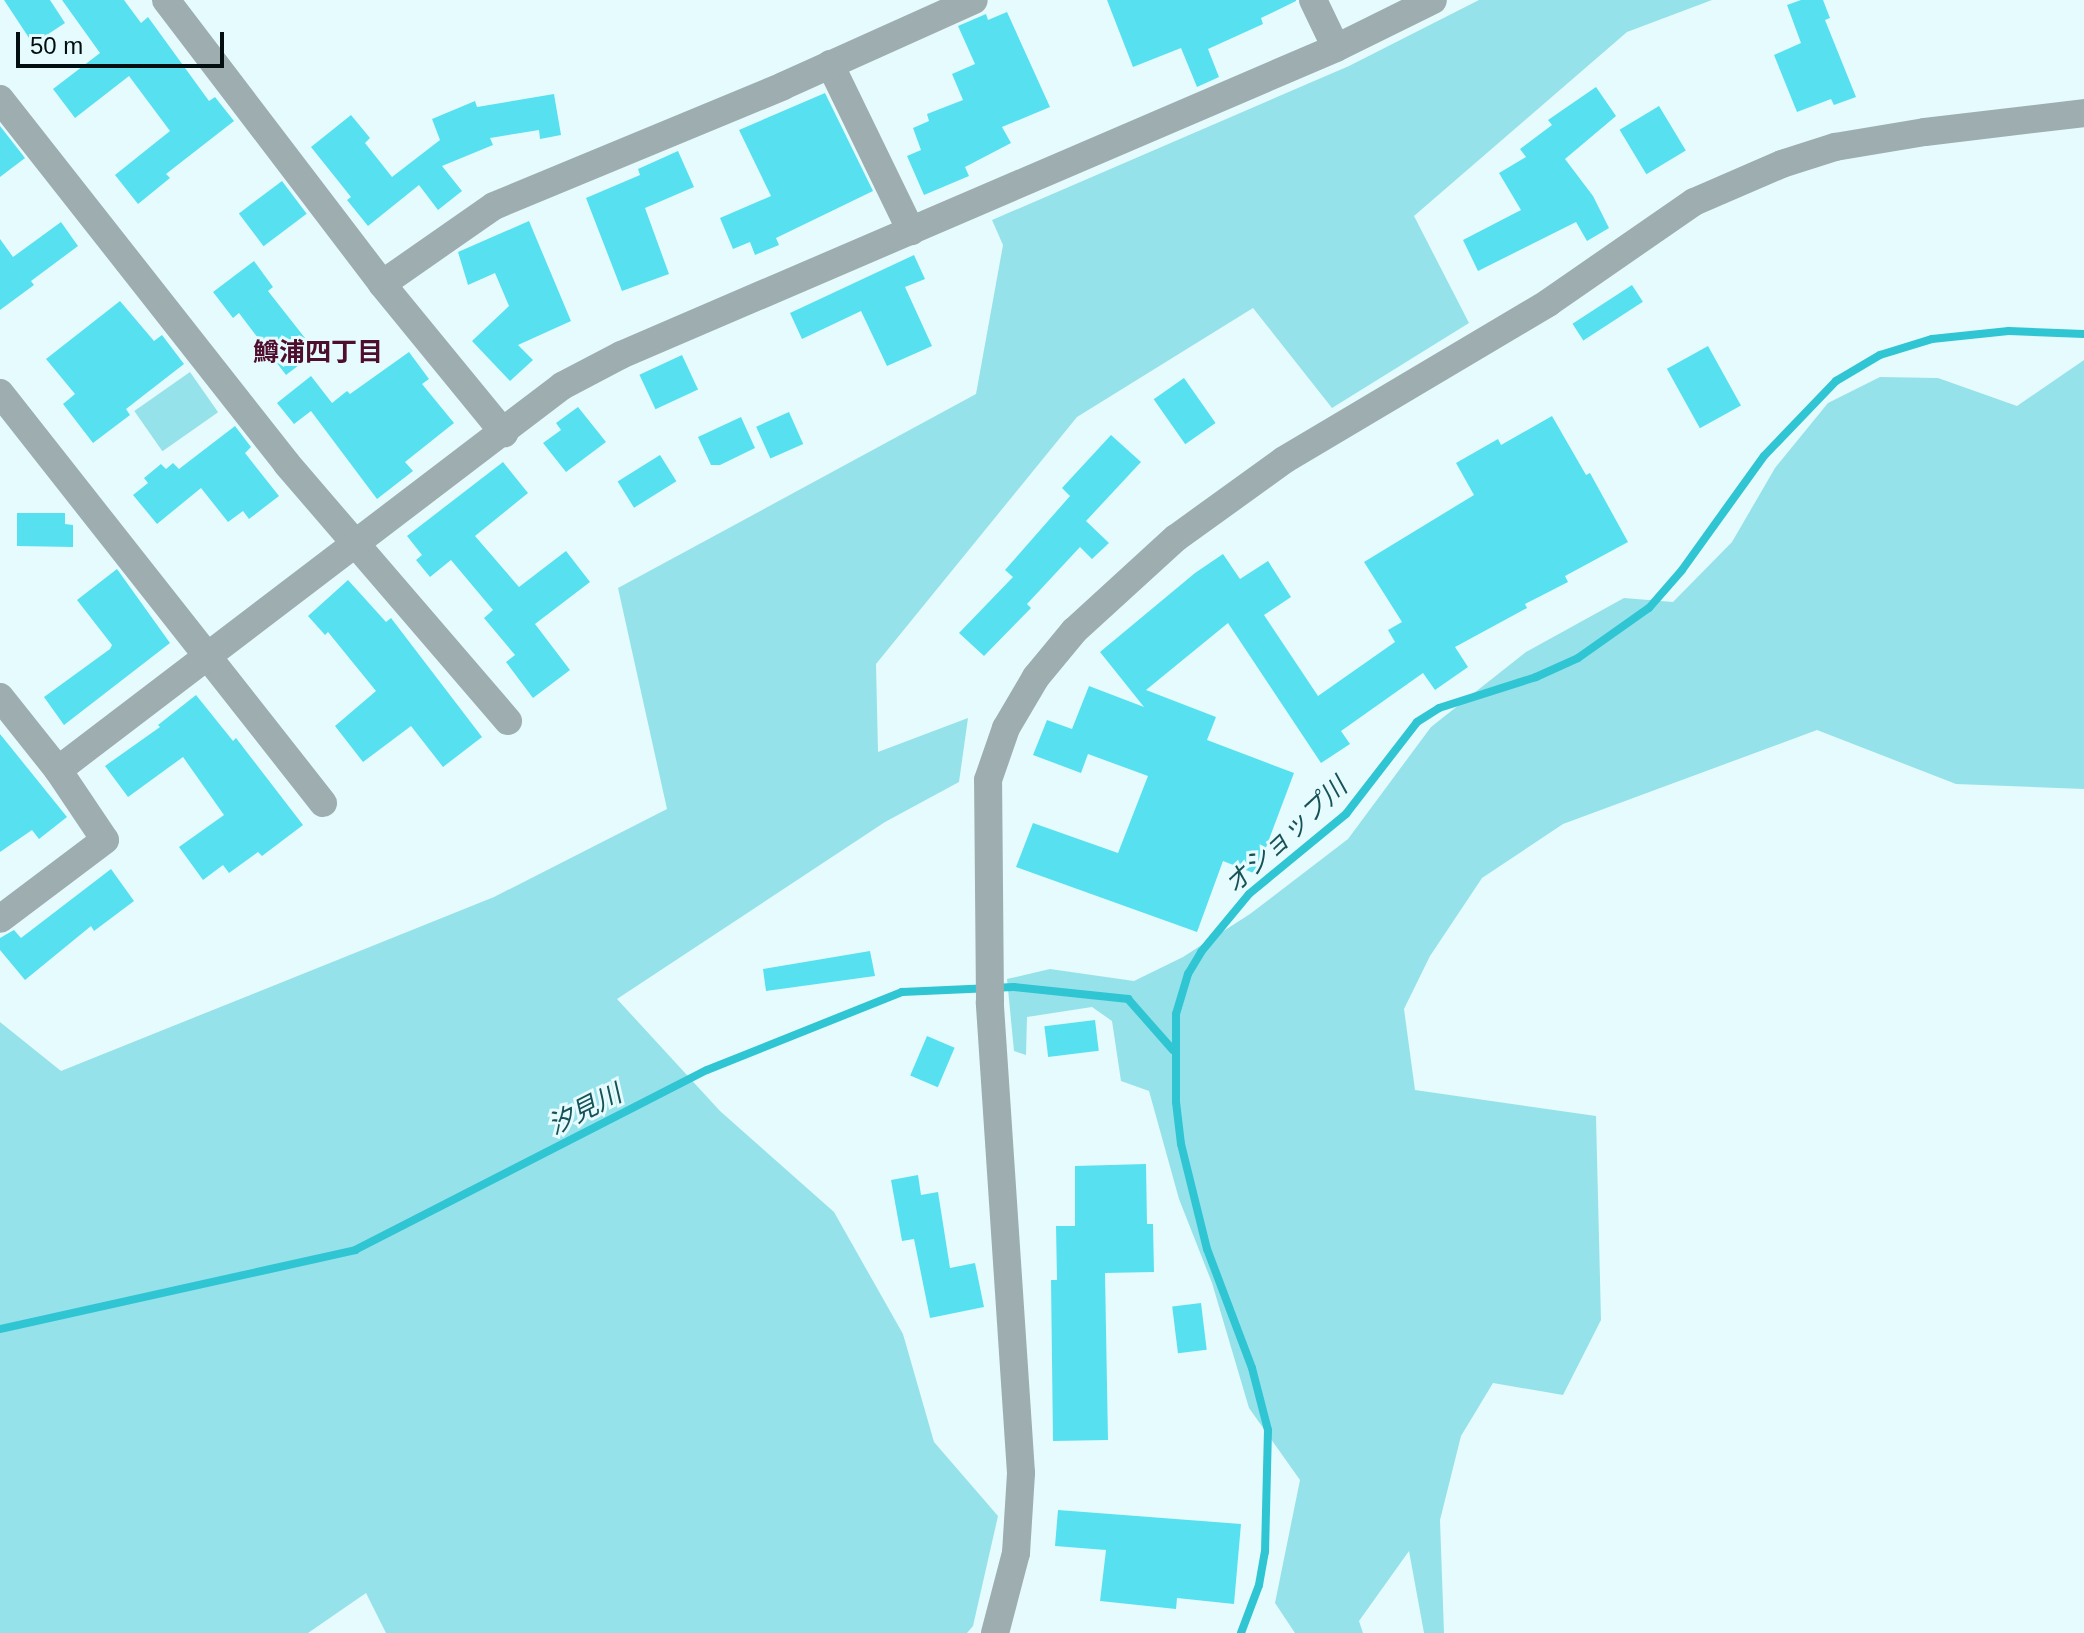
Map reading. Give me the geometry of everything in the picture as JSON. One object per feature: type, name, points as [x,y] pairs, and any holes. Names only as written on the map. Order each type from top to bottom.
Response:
[{"type":"street","points":[[166,0],[382,284],[504,433]]},
{"type":"street","points":[[382,284],[494,206],[974,0]]},
{"type":"street","points":[[1313,0],[1336,48]]},
{"type":"street","points":[[58,770],[208,659],[562,386],[621,355],[1336,48],[1433,0]]},
{"type":"street","points":[[830,64],[911,231]]},
{"type":"street","points":[[0,99],[354,546],[508,721]]},
{"type":"street","points":[[995,1633],[1016,1553],[1021,1473],[990,1002],[988,780],[1006,728],[1036,677],[1074,631],[1176,538],[1284,460],[1548,303],[1694,202],[1782,164],[1835,147],[2084,113]]},
{"type":"street","points":[[0,393],[323,803]]},
{"type":"street","points":[[0,697],[58,770],[105,840],[0,919]]},
{"type":"shaded area","points":[[1479,0],[1712,0],[1627,32],[1414,216],[1469,323],[1332,408],[1253,308],[1077,417],[876,664],[878,752],[968,718],[959,782],[885,822],[617,999],[720,1111],[834,1212],[903,1334],[934,1442],[998,1516],[973,1626],[967,1633],[386,1633],[366,1593],[308,1633],[0,1633],[0,1022],[61,1071],[494,897],[667,809],[618,588],[976,394],[1003,245],[992,220],[1349,66]]},
{"type":"shaded area","points":[[2084,360],[2084,789],[1956,784],[1817,730],[1563,824],[1482,878],[1430,956],[1404,1009],[1415,1090],[1596,1116],[1601,1320],[1563,1395],[1493,1383],[1461,1436],[1440,1520],[1444,1633],[1424,1633],[1409,1551],[1359,1621],[1363,1633],[1295,1633],[1275,1603],[1300,1480],[1249,1408],[1212,1283],[1179,1199],[1149,1091],[1121,1081],[1112,1021],[1092,1007],[1027,1017],[1026,1055],[1014,1051],[1007,979],[1050,969],[1134,981],[1183,957],[1250,914],[1348,839],[1431,727],[1526,652],[1624,598],[1673,602],[1732,542],[1775,468],[1828,403],[1880,377],[1938,378],[2017,406]]},
{"type":"shaded area","points":[[190,372],[218,412],[162,451],[134,411]]},
{"type":"building","points":[[4,0],[50,0],[65,23],[33,44]]},
{"type":"building","points":[[62,0],[124,0],[141,23],[148,17],[209,101],[215,97],[234,121],[166,174],[170,178],[138,204],[115,175],[170,131],[129,76],[75,118],[53,89],[100,53]]},
{"type":"building","points":[[1107,0],[1296,1],[1261,18],[1263,24],[1208,49],[1219,77],[1197,87],[1181,48],[1133,67]]},
{"type":"building","points":[[1801,0],[1823,0],[1830,18],[1825,20],[1856,97],[1834,105],[1831,99],[1797,112],[1774,55],[1801,43],[1787,5]]},
{"type":"building","points":[[1007,12],[1050,107],[1002,127],[1011,143],[965,167],[969,176],[924,195],[907,156],[921,150],[913,128],[929,121],[927,114],[963,100],[952,74],[975,64],[958,26],[986,14],[988,20]]},
{"type":"building","points":[[1596,87],[1616,116],[1565,159],[1593,196],[1609,228],[1587,241],[1576,222],[1478,271],[1463,240],[1521,210],[1499,173],[1526,157],[1520,149],[1552,125],[1548,120]]},
{"type":"building","points":[[825,93],[873,191],[776,238],[779,245],[755,255],[750,242],[733,249],[720,218],[771,196],[739,130]]},
{"type":"building","points":[[554,94],[561,135],[540,139],[539,130],[490,138],[493,145],[442,166],[462,191],[438,210],[419,185],[368,226],[347,200],[351,197],[311,147],[351,115],[370,138],[365,143],[392,177],[440,140],[432,119],[475,101],[477,107]]},
{"type":"building","points":[[1659,106],[1686,151],[1646,174],[1620,130]]},
{"type":"building","points":[[0,126],[25,158],[0,177]]},
{"type":"building","points":[[678,151],[694,187],[645,208],[669,274],[622,291],[586,198],[640,175],[638,169]]},
{"type":"building","points":[[282,181],[307,214],[264,246],[239,213]]},
{"type":"building","points":[[529,221],[571,321],[518,345],[533,360],[510,381],[472,341],[509,306],[495,273],[468,285],[458,252]]},
{"type":"building","points":[[61,222],[78,246],[31,281],[34,285],[0,310],[0,239],[13,257]]},
{"type":"building","points":[[914,255],[925,279],[905,287],[932,346],[887,366],[861,311],[802,339],[790,313]]},
{"type":"building","points":[[254,261],[273,287],[268,291],[316,352],[286,375],[239,313],[233,318],[213,292]]},
{"type":"building","points":[[1632,285],[1643,302],[1583,340],[1572,324]]},
{"type":"building","points":[[120,301],[154,341],[162,335],[184,364],[126,409],[130,415],[93,443],[63,404],[75,394],[46,359]]},
{"type":"building","points":[[1708,346],[1741,405],[1700,428],[1667,369]]},
{"type":"building","points":[[409,352],[429,379],[422,384],[454,423],[405,462],[413,471],[377,499],[311,411],[294,424],[277,403],[311,376],[332,403],[347,391],[350,394]]},
{"type":"building","points":[[682,355],[698,389],[655,409],[639,375]]},
{"type":"building","points":[[1184,378],[1216,423],[1185,444],[1154,399]]},
{"type":"building","points":[[578,407],[606,442],[566,472],[543,443],[561,430],[556,423]]},
{"type":"building","points":[[789,412],[803,444],[770,459],[756,427]]},
{"type":"building","points":[[1552,416],[1586,475],[1590,473],[1628,542],[1565,576],[1568,582],[1525,604],[1527,608],[1455,647],[1468,667],[1435,690],[1423,673],[1341,731],[1350,744],[1321,763],[1228,623],[1146,690],[1216,717],[1207,740],[1294,773],[1256,874],[1223,861],[1197,932],[1016,867],[1033,823],[1118,853],[1148,776],[1088,754],[1081,773],[1033,755],[1047,720],[1072,729],[1089,686],[1144,707],[1100,652],[1195,573],[1223,554],[1240,579],[1268,561],[1291,597],[1264,615],[1318,696],[1395,642],[1388,630],[1402,622],[1364,562],[1474,495],[1456,463],[1498,439],[1501,445]]},
{"type":"building","points":[[741,417],[755,448],[720,465],[711,465],[698,437]]},
{"type":"building","points":[[235,426],[251,447],[245,453],[279,496],[249,519],[243,511],[228,522],[201,488],[157,524],[133,495],[148,483],[144,478],[161,464],[166,469],[173,463],[179,469]]},
{"type":"building","points":[[1111,435],[1141,462],[1086,521],[1109,543],[1092,559],[1080,547],[1027,604],[1031,608],[984,656],[959,633],[1013,577],[1005,570],[1070,496],[1062,488]]},
{"type":"building","points":[[660,455],[676,481],[634,508],[618,481]]},
{"type":"building","points":[[503,462],[528,493],[475,536],[519,587],[566,551],[590,582],[535,624],[570,670],[533,698],[506,662],[515,655],[484,618],[493,610],[451,560],[430,577],[416,560],[422,555],[407,536]]},
{"type":"building","points":[[17,513],[65,513],[65,524],[73,525],[73,547],[17,546]]},
{"type":"building","points":[[117,569],[170,643],[64,725],[44,697],[110,649],[112,645],[77,600]]},
{"type":"building","points":[[348,580],[386,622],[391,618],[482,737],[443,767],[411,726],[363,762],[335,726],[376,691],[328,632],[325,635],[308,616]]},
{"type":"building","points":[[196,695],[233,741],[236,738],[303,825],[262,856],[258,852],[229,873],[223,865],[203,880],[179,847],[224,815],[183,757],[128,797],[105,766],[160,727],[158,725]]},
{"type":"building","points":[[0,734],[67,817],[39,839],[32,830],[0,852]]},
{"type":"building","points":[[111,869],[134,901],[94,931],[91,926],[25,980],[0,950],[0,938],[14,930],[21,938]]},
{"type":"building","points":[[870,951],[875,976],[766,991],[763,969]]},
{"type":"building","points":[[1095,1020],[1099,1051],[1048,1057],[1044,1026]]},
{"type":"building","points":[[927,1036],[955,1048],[938,1087],[910,1076]]},
{"type":"building","points":[[1146,1164],[1147,1224],[1153,1224],[1154,1272],[1105,1273],[1108,1440],[1053,1441],[1051,1280],[1057,1280],[1056,1226],[1075,1226],[1075,1166]]},
{"type":"building","points":[[918,1175],[921,1195],[938,1192],[950,1268],[975,1263],[984,1307],[930,1318],[914,1239],[902,1241],[891,1180]]},
{"type":"building","points":[[1201,1303],[1207,1350],[1178,1353],[1172,1307]]},
{"type":"building","points":[[1058,1510],[1241,1524],[1234,1604],[1177,1598],[1176,1609],[1100,1601],[1106,1550],[1055,1546]]},
{"type":"waterway","name":"オショップ川","points":[[1241,1633],[1259,1585],[1265,1552],[1268,1430],[1252,1368],[1207,1249],[1181,1144],[1176,1102],[1176,1014],[1188,974],[1201,952],[1249,894],[1346,814],[1417,722],[1439,708],[1536,677],[1578,658],[1649,608],[1682,570],[1764,456],[1836,381],[1880,355],[1932,339],[2009,331],[2084,334]]},
{"type":"waterway","name":"汐見川","points":[[0,1329],[355,1250],[707,1070],[902,992],[1014,987],[1128,999],[1173,1050]]},
{"type":"district","name":"鱒浦四丁目","points":[[318,353]]}]
